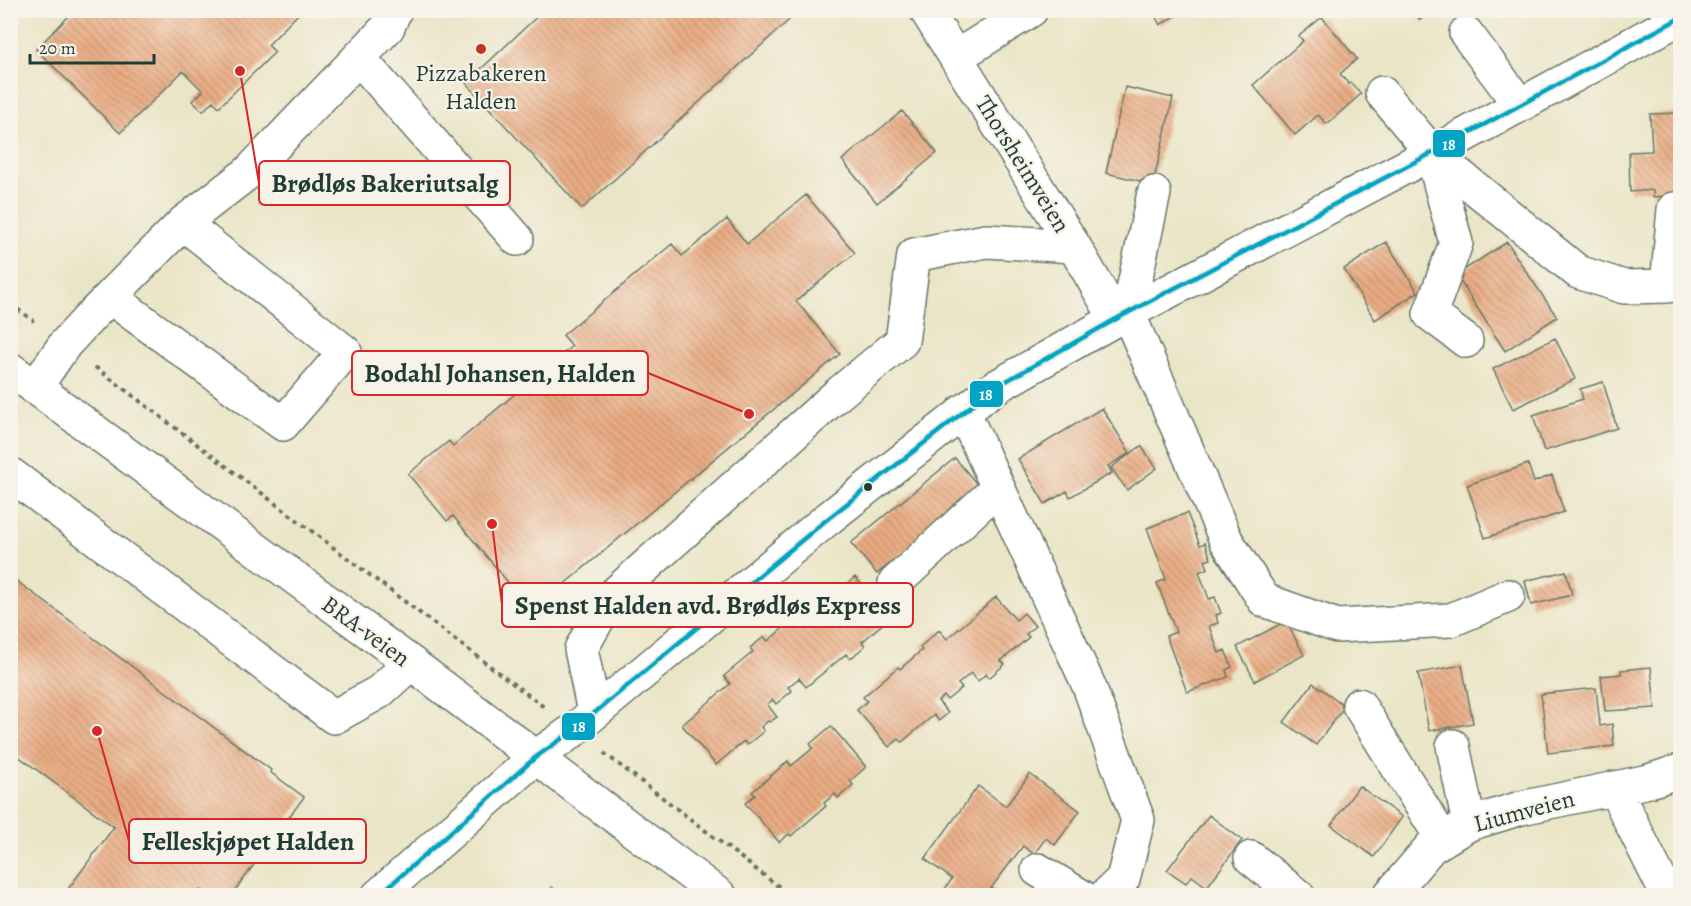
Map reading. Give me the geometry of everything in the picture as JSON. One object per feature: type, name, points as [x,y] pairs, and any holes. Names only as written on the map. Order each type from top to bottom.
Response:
[{"type":"street","points":[[23,378],[65,344],[183,223],[249,171],[388,27],[395,10]]},
{"type":"street","name":"Thorsheimveien","points":[[926,10],[1074,246],[1122,316],[1226,540],[1264,600],[1337,626],[1451,620],[1509,596]]},
{"type":"street","points":[[956,57],[1031,10]]},
{"type":"street","points":[[378,896],[536,757],[584,721],[825,521],[994,388],[1122,316],[1432,153],[1680,18]]},
{"type":"street","points":[[1466,33],[1520,105]]},
{"type":"street","points":[[359,58],[517,239]]},
{"type":"street","points":[[1382,93],[1432,153],[1578,272],[1624,288],[1674,285],[1674,209]]},
{"type":"street","points":[[1432,153],[1456,243],[1430,314],[1466,341]]},
{"type":"street","points":[[1122,316],[1154,194]]},
{"type":"street","points":[[110,297],[283,424],[345,352],[183,223]]},
{"type":"street","points":[[584,721],[581,649],[609,598],[837,395],[902,341],[914,255],[986,241],[1074,246]]},
{"type":"street","name":"BRA-veien","points":[[23,378],[411,663],[720,896]]},
{"type":"street","points":[[963,411],[1089,686],[1138,820],[1123,879],[1105,896]]},
{"type":"street","points":[[10,474],[334,717],[379,692],[411,663]]},
{"type":"street","points":[[895,583],[998,488]]},
{"type":"street","points":[[1359,705],[1456,832]]},
{"type":"street","points":[[1453,746],[1456,832]]},
{"type":"street","name":"Liumveien","points":[[1389,896],[1431,847],[1456,832],[1521,808],[1650,781],[1680,771]]},
{"type":"street","points":[[1614,788],[1661,882]]},
{"type":"street","points":[[1251,858],[1298,896]]},
{"type":"street","points":[[1038,870],[1081,896]]},
{"type":"path","points":[[10,304],[584,721],[791,896]]},
{"type":"path","points":[[548,896],[553,887]]},
{"type":"building","points":[[75,10],[302,10],[268,45],[275,52],[219,107],[213,101],[203,111],[192,101],[203,91],[183,71],[120,133],[36,49]]},
{"type":"building","points":[[544,10],[800,10],[582,209],[466,83]]},
{"type":"building","points":[[1152,10],[1185,10],[1160,25]]},
{"type":"building","points":[[1413,10],[1434,10],[1420,20]]},
{"type":"building","points":[[1322,17],[1357,59],[1340,74],[1361,94],[1327,124],[1318,115],[1295,135],[1253,85],[1303,41],[1299,36]]},
{"type":"building","points":[[1125,87],[1173,98],[1153,184],[1106,173]]},
{"type":"building","points":[[902,111],[937,153],[877,203],[842,160]]},
{"type":"building","points":[[1680,113],[1680,195],[1653,197],[1653,190],[1630,192],[1629,152],[1652,151],[1650,114]]},
{"type":"building","points":[[806,195],[855,253],[796,301],[840,354],[532,611],[453,516],[447,521],[408,474],[449,441],[453,446],[572,346],[563,335],[672,244],[682,256],[727,219],[747,244]]},
{"type":"building","points":[[1386,242],[1418,292],[1375,320],[1344,269]]},
{"type":"building","points":[[1507,242],[1557,317],[1505,351],[1456,275]]},
{"type":"building","points":[[1555,338],[1575,379],[1513,409],[1493,369]]},
{"type":"building","points":[[1603,382],[1617,428],[1544,451],[1533,415],[1583,399],[1580,389]]},
{"type":"building","points":[[1102,408],[1130,453],[1108,466],[1112,473],[1070,497],[1067,491],[1045,504],[1018,459]]},
{"type":"building","points":[[1141,446],[1157,468],[1127,490],[1111,468]]},
{"type":"building","points":[[955,458],[981,489],[877,574],[851,543]]},
{"type":"building","points":[[1528,464],[1534,482],[1552,475],[1564,512],[1485,538],[1467,485]]},
{"type":"building","points":[[1187,513],[1200,545],[1205,543],[1211,559],[1205,561],[1208,568],[1199,572],[1209,599],[1215,597],[1221,613],[1216,615],[1218,623],[1209,626],[1219,653],[1225,650],[1232,667],[1226,670],[1228,677],[1187,692],[1166,636],[1176,632],[1157,583],[1166,579],[1147,528]]},
{"type":"building","points":[[1566,571],[1572,595],[1531,605],[1525,581]]},
{"type":"building","points":[[10,576],[304,797],[231,896],[207,896],[200,890],[196,896],[63,896],[114,827],[10,750]]},
{"type":"building","points":[[855,577],[875,601],[886,593],[891,600],[891,611],[887,615],[889,618],[862,642],[865,646],[850,659],[846,654],[806,687],[799,678],[788,687],[792,691],[776,704],[773,700],[767,704],[777,717],[761,727],[764,731],[747,745],[744,741],[716,765],[682,725],[730,684],[724,676],[753,652],[750,648],[764,637],[768,641],[803,611],[809,617]]},
{"type":"building","points":[[996,597],[1016,620],[1024,613],[1035,626],[1026,634],[1029,637],[1001,661],[1005,664],[989,678],[986,674],[978,681],[971,673],[958,684],[962,688],[947,700],[944,696],[938,701],[948,713],[939,721],[934,715],[902,742],[899,739],[889,747],[857,710],[867,701],[863,697],[922,650],[920,647],[939,630],[947,639]]},
{"type":"building","points":[[1286,621],[1304,655],[1255,681],[1237,647]]},
{"type":"building","points":[[1462,665],[1473,723],[1429,731],[1418,673]]},
{"type":"building","points":[[1651,667],[1655,708],[1605,711],[1601,676],[1621,674],[1621,670]]},
{"type":"building","points":[[1313,683],[1345,706],[1316,745],[1284,722]]},
{"type":"building","points":[[1596,688],[1600,726],[1612,724],[1614,746],[1548,753],[1541,694]]},
{"type":"building","points":[[831,726],[866,767],[850,781],[853,785],[838,798],[835,794],[824,803],[826,806],[791,836],[789,834],[779,842],[745,803],[755,795],[752,792],[788,761],[791,766],[813,748],[810,744]]},
{"type":"building","points":[[1030,774],[1080,811],[1055,845],[1046,838],[1034,854],[1023,846],[991,888],[1001,896],[940,896],[952,879],[925,859],[978,786],[1006,806]]},
{"type":"building","points":[[1359,786],[1402,817],[1374,857],[1331,825]]},
{"type":"building","points":[[1209,815],[1242,840],[1207,887],[1192,876],[1186,883],[1167,870]]},
{"type":"transit line","name":"18","points":[[378,896],[536,757],[574,730],[825,521],[994,388],[1116,319],[1432,153],[1680,18]]},
{"type":"place","name":"Pizzabakeren Halden","points":[[481,49]]},
{"type":"place","name":"Brødløs Bakeriutsalg","points":[[240,71]]},
{"type":"place","name":"Bodahl Johansen, Halden","points":[[749,414]]},
{"type":"place","name":"Spenst Halden avd. Brødløs Express","points":[[492,524]]},
{"type":"place","name":"Felleskjøpet Halden","points":[[97,731]]}]
